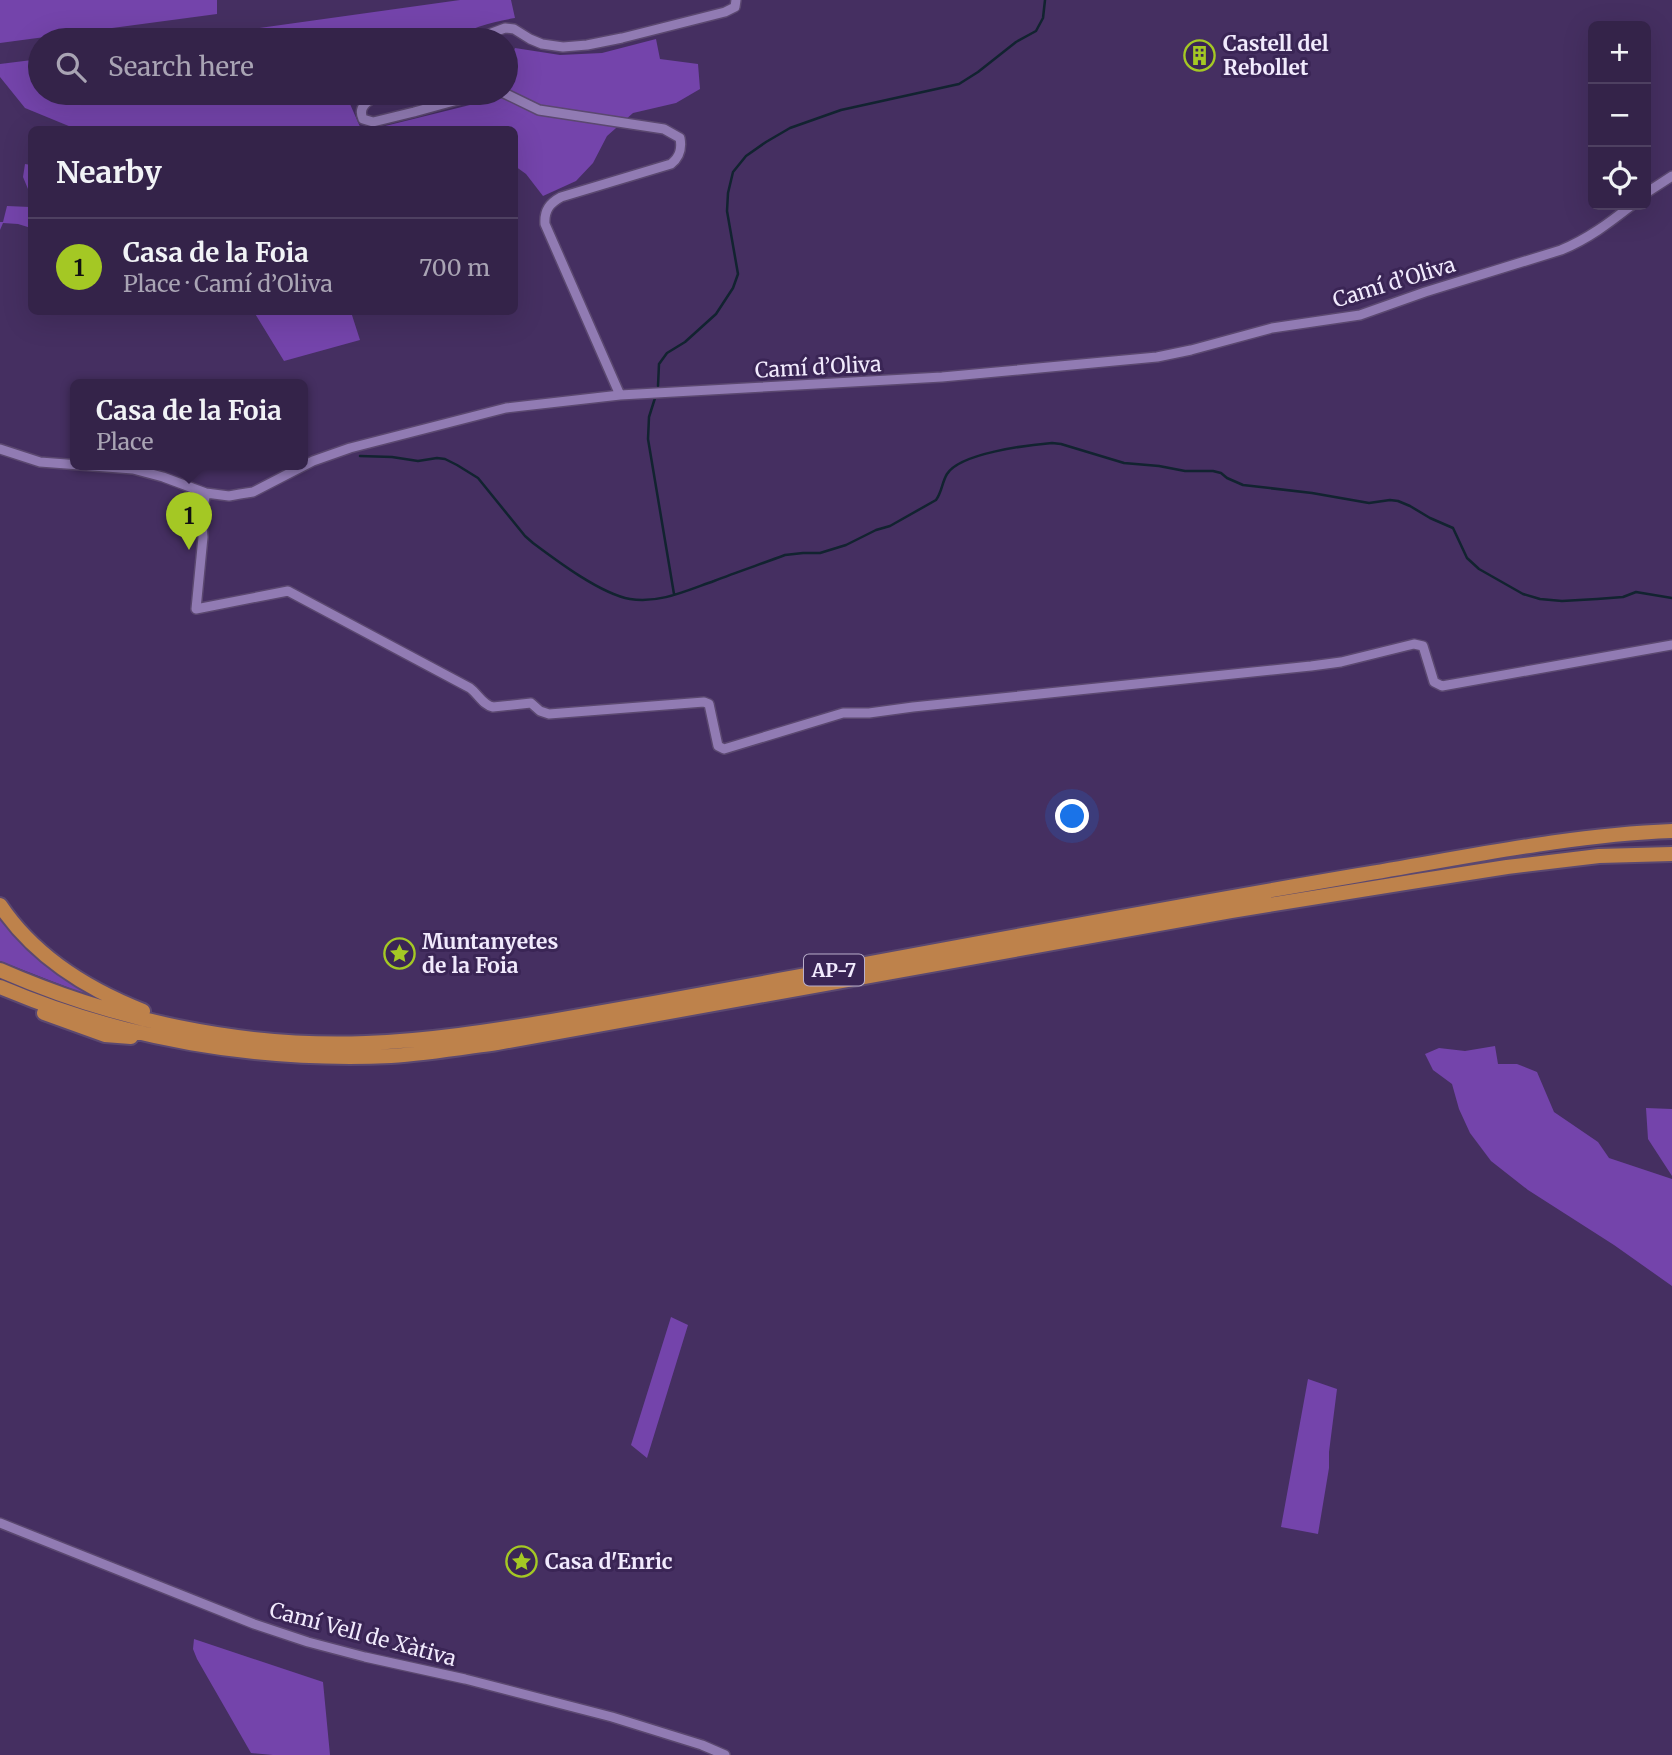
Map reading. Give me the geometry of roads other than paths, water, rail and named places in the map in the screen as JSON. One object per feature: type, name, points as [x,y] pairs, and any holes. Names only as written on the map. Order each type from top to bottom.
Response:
[{"type":"highway","name":"AP-7","points":[[0,970],[74,999],[175,1027],[258,1040],[363,1044],[425,1040],[669,1000],[1229,897],[1514,849],[1606,836],[1672,831]]},
{"type":"highway","name":"AP-7","points":[[0,987],[95,1022],[169,1039],[302,1056],[392,1055],[438,1051],[564,1032],[1424,879],[1599,856],[1672,854]]},
{"type":"highway","points":[[3,910],[45,956],[103,994],[172,1020],[237,1031],[258,1040]]},
{"type":"highway","points":[[0,996],[105,1035],[169,1039]]},
{"type":"street","points":[[518,32],[542,44],[563,47],[587,45],[725,12],[735,7],[736,0]]},
{"type":"street","points":[[518,100],[539,110],[664,129],[680,138],[679,154],[671,164],[561,197],[546,211],[545,224],[620,395]]},
{"type":"street","points":[[364,105],[360,111],[363,119],[373,121],[439,105]]},
{"type":"street","points":[[1651,190],[1672,176]]},
{"type":"street","name":"Camí d’Oliva","points":[[308,464],[331,454],[488,411],[529,404],[620,395],[942,377],[1110,362],[1182,352],[1282,326],[1360,315],[1574,245],[1599,231],[1626,210]]},
{"type":"street","name":"Camí d’Oliva","points":[[0,449],[49,464],[70,465]]},
{"type":"street","name":"Camí d’Oliva","points":[[137,470],[206,493],[229,496],[253,492],[294,470]]},
{"type":"street","points":[[206,493],[201,515],[203,537],[196,609],[288,591],[470,688],[478,693],[488,706],[531,703],[540,711],[549,714],[704,702],[709,704],[718,746],[723,749],[843,713],[869,713],[1311,666],[1341,662],[1414,644],[1423,646],[1434,682],[1442,686],[1672,645]]},
{"type":"street","name":"Camí Vell de Xàtiva","points":[[0,1523],[254,1624],[308,1642],[612,1717],[725,1755]]},
{"type":"waterway","points":[[658,386],[659,364],[667,353],[685,342],[716,314],[733,288],[738,274],[727,211],[728,193],[733,172],[746,156],[790,128],[841,110],[959,84],[1016,42],[1036,31],[1043,18],[1045,0]]},
{"type":"waterway","points":[[655,398],[649,417],[648,439],[674,594]]},
{"type":"waterway","points":[[360,456],[418,461],[437,458],[457,465],[478,478],[533,543],[593,584],[630,599],[652,600],[673,595],[785,555],[820,553],[846,545],[890,526],[936,500],[947,474],[966,461],[995,451],[1052,443],[1124,463],[1185,471],[1213,471],[1243,485],[1369,503],[1398,501],[1453,528],[1467,558],[1479,569],[1523,594],[1540,599],[1597,599],[1623,597],[1636,592],[1672,598]]},
{"type":"place","name":"Castell del Rebollet","points":[[1200,55]]},
{"type":"place","name":"Casa de la Foia","points":[[189,550]]},
{"type":"place","name":"Muntanyetes de la Foia","points":[[399,953]]},
{"type":"place","name":"Casa d'Enric","points":[[522,1561]]}]
